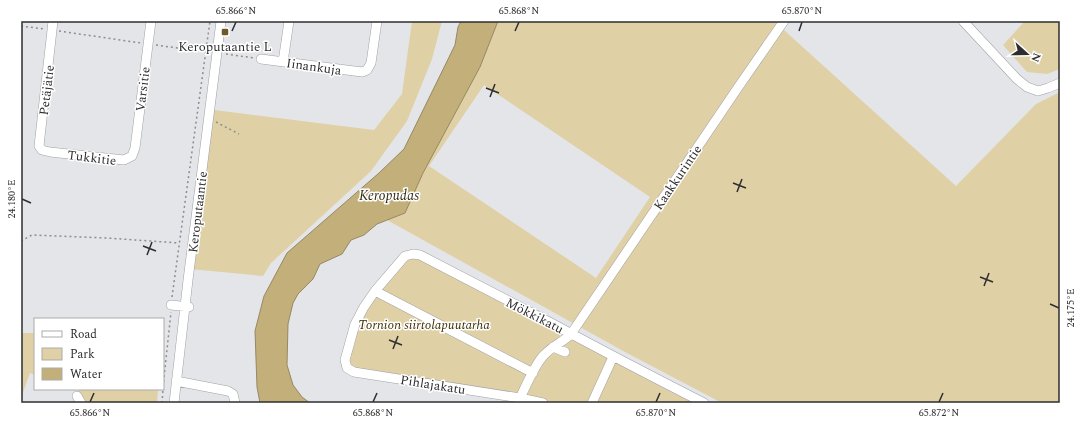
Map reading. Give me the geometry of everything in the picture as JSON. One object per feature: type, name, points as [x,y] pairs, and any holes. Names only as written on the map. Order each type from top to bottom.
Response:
[{"type":"street","name":"Varsitie","points":[[132,156],[135,148],[151,21]]},
{"type":"street","name":"Keroputaantie","points":[[174,403],[221,21]]},
{"type":"street","points":[[283,62],[289,21]]},
{"type":"street","name":"Iinankuja","points":[[261,59],[362,72],[370,67],[377,21]]},
{"type":"street","name":"Kaakkurintie","points":[[571,334],[784,21]]},
{"type":"street","points":[[963,21],[1017,79],[1027,87],[1038,91],[1060,83]]},
{"type":"street","name":"Petäjätie","points":[[50,152],[42,150],[39,146],[53,26]]},
{"type":"street","name":"Tukkitie","points":[[50,152],[124,160],[132,156]]},
{"type":"street","name":"Mökkikatu","points":[[375,291],[405,256],[413,254],[420,255],[704,403]]},
{"type":"street","points":[[375,291],[533,373]]},
{"type":"street","name":"Pihlajakatu","points":[[375,291],[355,324],[344,360],[348,368],[354,372],[520,398]]},
{"type":"street","points":[[171,305],[187,306]]},
{"type":"street","points":[[543,403],[520,398],[543,355],[571,334]]},
{"type":"street","points":[[552,347],[565,352]]},
{"type":"street","points":[[592,403],[613,356]]},
{"type":"street","points":[[176,381],[228,391],[233,394],[235,403]]},
{"type":"path","points":[[164,378],[171,305],[210,21]]},
{"type":"path","points":[[21,26],[53,26],[148,44],[261,59]]},
{"type":"path","points":[[208,120],[218,123],[239,134]]},
{"type":"path","points":[[21,241],[32,235],[179,243]]},
{"type":"path","points":[[162,403],[163,390]]},
{"type":"green space","points":[[412,21],[442,21],[432,59],[407,121],[371,171],[271,263],[263,276],[190,269],[214,110],[374,130],[402,94]]},
{"type":"green space","points":[[498,21],[774,21],[956,186],[1036,104],[1060,92],[1060,403],[722,403],[625,352],[387,220],[405,213],[423,173],[480,67]],"holes":[[[484,85],[650,197],[596,278],[429,166]]]},
{"type":"green space","points":[[1025,21],[1060,21],[1060,69],[1047,74],[1027,72],[1003,45]]},
{"type":"green space","name":"Tornion siirtolapuutarha","points":[[406,258],[418,258],[700,403],[555,403],[355,370],[350,366],[348,359],[358,326],[375,296]]},
{"type":"green space","points":[[21,333],[34,333],[34,375],[30,373],[21,398]]},
{"type":"green space","points":[[79,390],[158,390],[157,403],[74,403]]},
{"type":"water","name":"Keropudas","points":[[461,21],[498,21],[480,67],[423,173],[405,213],[377,224],[364,235],[351,240],[342,254],[320,264],[313,279],[298,294],[293,303],[288,324],[287,365],[293,385],[302,397],[310,403],[260,403],[257,387],[255,331],[264,296],[287,253],[379,173],[404,149],[455,45],[458,27]]},
{"type":"place","name":"Keroputaantie L","points":[[225,32]]}]
